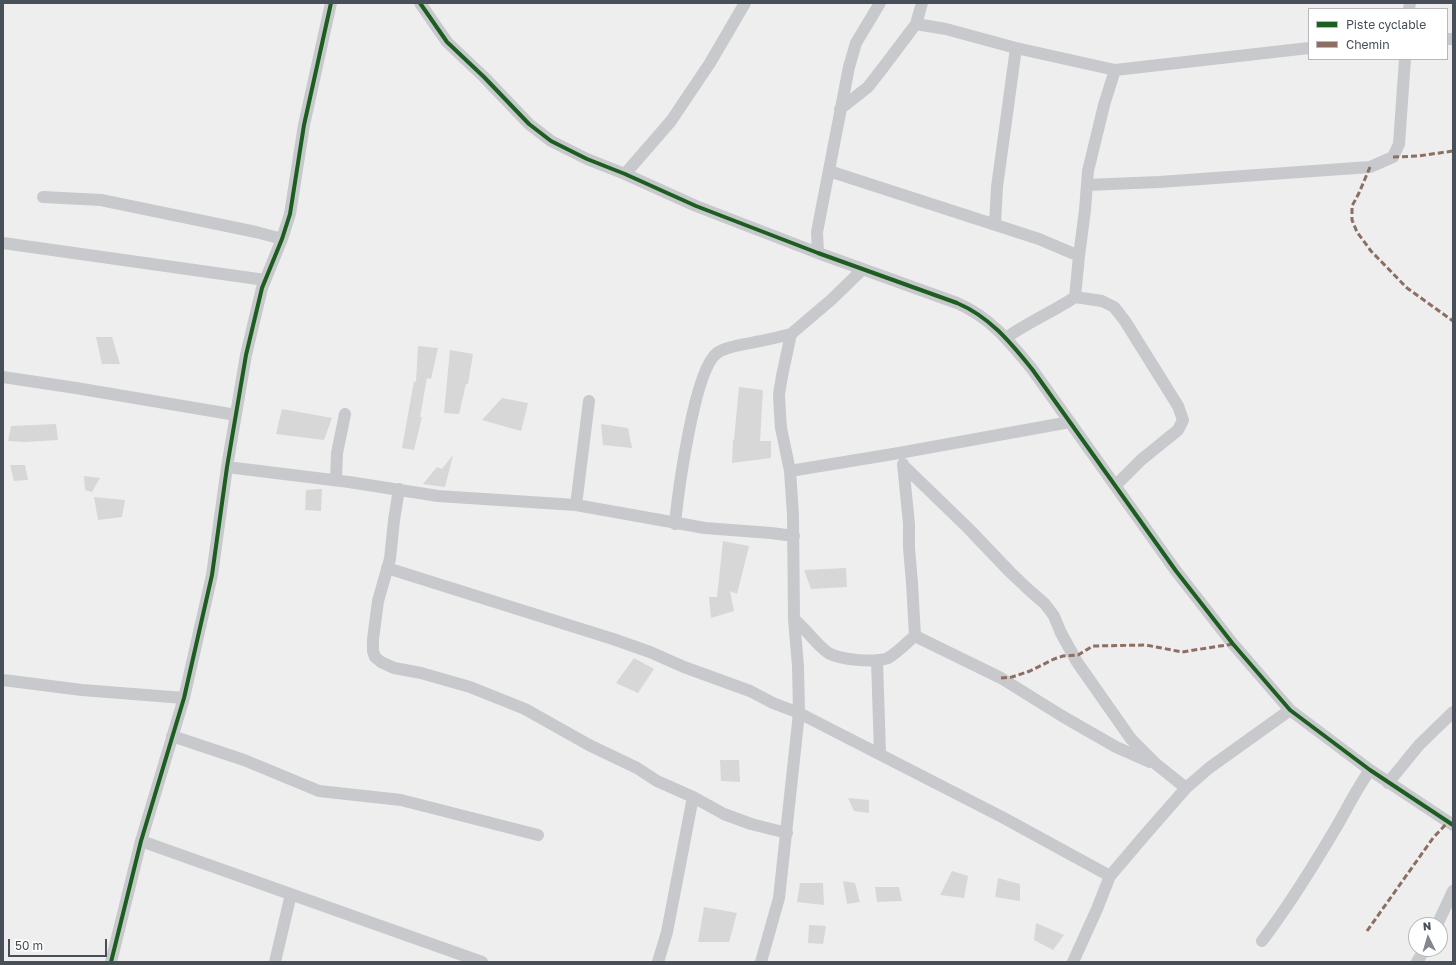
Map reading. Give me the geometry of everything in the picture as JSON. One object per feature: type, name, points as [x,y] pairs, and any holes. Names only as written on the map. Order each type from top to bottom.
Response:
[{"type":"street","points":[[111,962],[141,841],[184,698],[212,575],[227,467],[246,355],[262,288],[282,239],[290,214],[304,125],[330,3]]},
{"type":"street","points":[[420,3],[437,30],[447,42],[484,77],[529,124],[565,148],[696,206],[818,253],[972,309],[987,320],[1006,338],[1032,369],[1176,571],[1233,644],[1290,710],[1388,783],[1453,825]]},
{"type":"street","points":[[625,174],[671,121],[710,63],[745,3]]},
{"type":"street","points":[[818,253],[817,232],[843,90],[856,43],[880,3]]},
{"type":"street","points":[[840,109],[868,87],[916,24],[922,3]]},
{"type":"street","points":[[916,24],[946,29],[1016,48],[1115,70],[1308,48]]},
{"type":"street","points":[[995,224],[997,187],[1016,48]]},
{"type":"street","points":[[1087,184],[1159,182],[1370,167],[1393,157],[1399,144],[1405,60]]},
{"type":"street","points":[[1075,297],[1087,184],[1092,153],[1104,105],[1115,70]]},
{"type":"street","points":[[829,171],[995,224],[1039,239],[1079,256]]},
{"type":"street","points":[[43,197],[101,200],[256,232],[282,239]]},
{"type":"street","points":[[3,243],[84,253],[265,280]]},
{"type":"street","points":[[675,524],[684,451],[697,398],[710,362],[717,353],[732,347],[791,334],[831,300],[863,269]]},
{"type":"street","points":[[1006,338],[1017,329],[1063,306],[1075,297],[1102,301],[1114,307],[1125,321],[1178,406],[1182,420],[1178,430],[1141,460],[1116,485]]},
{"type":"street","points":[[762,962],[779,898],[799,713],[798,666],[794,619],[794,536],[790,471],[781,428],[779,394],[785,357],[791,334]]},
{"type":"street","points":[[3,377],[230,414]]},
{"type":"street","points":[[576,505],[589,401]]},
{"type":"street","points":[[336,480],[337,453],[345,414]]},
{"type":"street","points":[[790,471],[1070,422]]},
{"type":"street","points":[[899,453],[905,467],[914,636]]},
{"type":"street","points":[[227,467],[336,480],[438,496],[576,505],[675,524],[794,536]]},
{"type":"street","points":[[905,467],[968,528],[1010,572],[1046,604],[1054,616],[1061,633],[1077,662],[1131,739],[1156,764],[1186,788]]},
{"type":"street","points":[[400,490],[387,568],[378,602],[373,639],[373,651],[375,657],[394,668],[421,673],[470,686],[525,709],[589,745],[637,768],[657,781],[693,797],[724,814],[751,824],[787,833]]},
{"type":"street","points":[[387,568],[650,652],[684,667],[750,691],[773,703],[799,713],[880,754],[1002,817],[1110,876]]},
{"type":"street","points":[[794,619],[826,652],[835,656],[877,660],[888,658],[914,636]]},
{"type":"street","points":[[914,636],[1001,678],[1062,716],[1116,747],[1156,764]]},
{"type":"street","points":[[877,660],[880,754]]},
{"type":"street","points":[[3,680],[82,690],[184,698]]},
{"type":"street","points":[[1073,962],[1110,876],[1186,788],[1209,768],[1290,710]]},
{"type":"street","points":[[1388,783],[1420,745],[1453,713]]},
{"type":"street","points":[[172,736],[244,760],[319,791],[401,800],[538,835]]},
{"type":"street","points":[[1262,942],[1287,908],[1345,812],[1359,785],[1370,770]]},
{"type":"street","points":[[658,962],[667,932],[693,797]]},
{"type":"street","points":[[141,841],[482,962]]},
{"type":"street","points":[[1441,917],[1453,891]]},
{"type":"street","points":[[275,962],[291,894]]},
{"type":"building","points":[[96,337],[112,337],[120,364],[102,364]]},
{"type":"building","points":[[418,346],[438,348],[431,379],[427,378],[420,417],[422,417],[414,450],[402,448],[414,381],[416,382]]},
{"type":"building","points":[[450,350],[473,354],[468,384],[466,384],[459,414],[444,413]]},
{"type":"building","points":[[739,387],[763,390],[760,441],[771,441],[771,458],[732,463]]},
{"type":"building","points":[[502,398],[528,403],[521,431],[482,420]]},
{"type":"building","points":[[282,409],[332,418],[324,440],[276,434]]},
{"type":"building","points":[[56,424],[58,440],[25,442],[8,441],[11,426]]},
{"type":"building","points":[[601,424],[628,428],[632,448],[603,445]]},
{"type":"building","points":[[453,455],[445,487],[423,484],[437,467],[442,469]]},
{"type":"building","points":[[10,465],[25,465],[28,480],[14,481]]},
{"type":"building","points":[[84,476],[100,478],[92,492],[85,490]]},
{"type":"building","points":[[322,489],[321,511],[305,510],[306,490]]},
{"type":"building","points":[[94,497],[125,500],[122,517],[98,520]]},
{"type":"building","points":[[723,541],[749,546],[737,594],[730,591],[734,611],[711,618],[709,597],[717,597]]},
{"type":"building","points":[[846,568],[847,587],[811,589],[804,570]]},
{"type":"building","points":[[634,658],[654,669],[638,693],[616,683]]},
{"type":"building","points":[[720,760],[739,760],[740,782],[721,781]]},
{"type":"building","points":[[848,798],[869,800],[869,813],[854,811]]},
{"type":"building","points":[[952,871],[968,876],[964,898],[940,895]]},
{"type":"building","points":[[998,878],[1020,884],[1020,901],[995,897]]},
{"type":"building","points":[[843,881],[855,883],[860,902],[847,904]]},
{"type":"building","points":[[800,883],[823,883],[824,905],[797,902]]},
{"type":"building","points":[[875,887],[899,887],[902,901],[877,902]]},
{"type":"building","points":[[704,907],[737,913],[729,942],[698,942]]},
{"type":"building","points":[[1036,923],[1064,935],[1053,950],[1034,940]]},
{"type":"building","points":[[809,925],[826,926],[823,944],[808,943]]},
{"type":"marked path","points":[[1393,157],[1418,156],[1453,151]]},
{"type":"marked path","points":[[1370,167],[1352,206],[1352,220],[1357,232],[1371,251],[1407,288],[1453,321]]},
{"type":"marked path","points":[[1001,678],[1012,677],[1030,671],[1063,656],[1078,655],[1093,646],[1146,645],[1182,652],[1233,644]]},
{"type":"marked path","points":[[1367,931],[1433,838],[1448,822]]},
{"type":"cycle path","points":[[111,962],[141,841],[184,698],[212,575],[227,467],[246,355],[262,288],[282,239],[290,214],[304,125],[331,3]]},
{"type":"cycle path","points":[[420,3],[447,42],[484,77],[529,124],[551,141],[587,159],[625,174],[696,206],[818,253],[957,303],[980,315],[999,331],[1032,369],[1176,571],[1233,644],[1290,710],[1370,770],[1453,825]]}]
